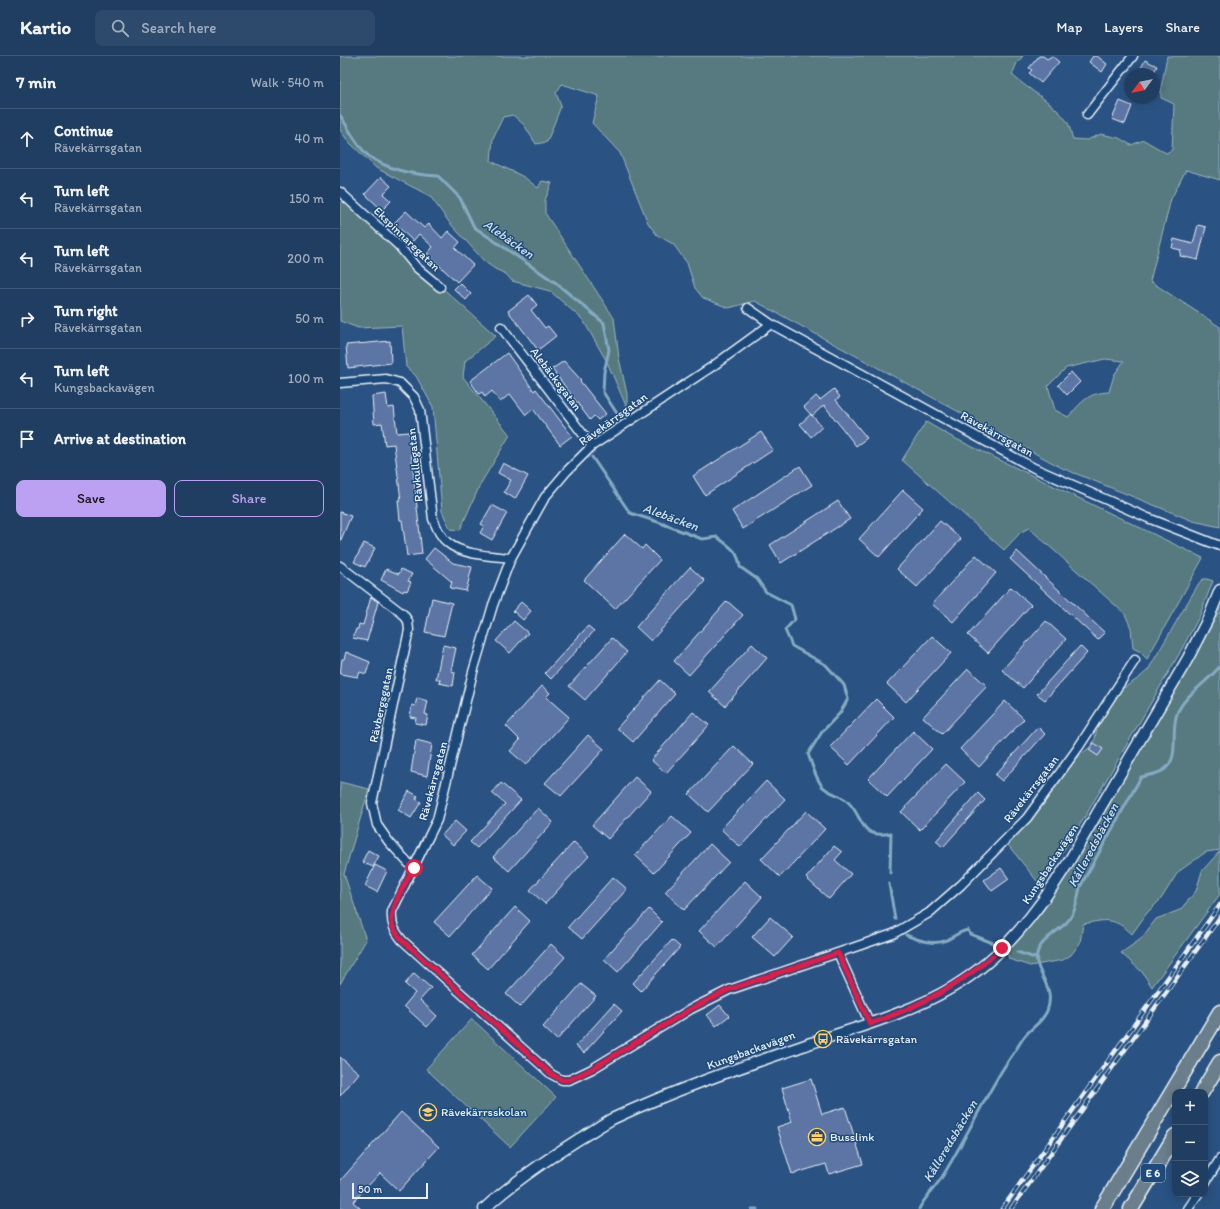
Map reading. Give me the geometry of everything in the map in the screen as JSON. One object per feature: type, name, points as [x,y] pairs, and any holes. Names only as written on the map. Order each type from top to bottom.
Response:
[{"type":"highway","name":"E 6","points":[[1102,1209],[1220,1012]]},
{"type":"highway","points":[[1204,1089],[1220,1062]]},
{"type":"highway","name":"E 6","points":[[1131,1209],[1172,1141]]},
{"type":"street","points":[[1087,115],[1132,56]]},
{"type":"street","name":"Ekspinnaregatan","points":[[340,192],[400,246],[416,267],[440,286]]},
{"type":"street","name":"Rävekärrsgatan","points":[[748,308],[772,324],[1034,468],[1148,518],[1220,546]]},
{"type":"street","name":"Rävekärrsgatan","points":[[772,324],[713,366],[592,446],[567,471],[545,497],[511,558],[493,605],[473,672],[437,820],[392,911],[391,921],[393,929],[402,940],[545,1069],[562,1080],[569,1080],[592,1069],[691,1009],[728,990],[893,934],[929,913],[996,851],[1032,812],[1078,748],[1135,660]]},
{"type":"street","name":"Alebäcksgatan","points":[[501,327],[592,446]]},
{"type":"street","name":"Rävkullegatan","points":[[340,383],[386,379],[400,383],[409,390],[420,410],[433,519],[439,532],[447,542],[455,548],[474,553],[511,558]]},
{"type":"street","name":"Rävbergsgatan","points":[[340,566],[403,614],[408,621],[409,630],[372,803],[377,825],[389,842],[414,868]]},
{"type":"street","name":"Kungsbackavägen","points":[[484,1209],[518,1180],[611,1120],[680,1090],[906,1011],[954,986],[994,955],[1031,917],[1051,891],[1180,672],[1209,617],[1220,590]]},
{"type":"street","points":[[838,953],[870,1024]]},
{"type":"street","points":[[1208,1178],[1220,1159]]},
{"type":"street","points":[[1188,1209],[1196,1197]]},
{"type":"green space","points":[[340,56],[1023,56],[1017,63],[1012,75],[1048,102],[1061,114],[1068,123],[1073,139],[1087,140],[1101,134],[1119,138],[1131,145],[1144,140],[1166,153],[1172,150],[1174,104],[1161,98],[1161,88],[1167,56],[1220,56],[1220,180],[1186,170],[1171,199],[1150,281],[1220,327],[1220,527],[1193,521],[1062,468],[755,301],[729,308],[703,298],[695,288],[687,263],[673,244],[657,235],[648,223],[620,153],[592,123],[599,96],[562,84],[556,93],[561,106],[547,142],[536,144],[524,125],[513,115],[503,117],[493,138],[491,161],[524,177],[538,188],[542,181],[552,183],[545,200],[545,213],[614,318],[619,358],[627,394],[627,408],[607,362],[583,320],[550,291],[512,281],[506,274],[485,262],[449,222],[430,196],[376,168],[348,141],[340,130]],"holes":[[[1105,359],[1124,361],[1114,375],[1109,392],[1090,396],[1068,417],[1055,410],[1048,386],[1066,368]]]},
{"type":"green space","points":[[343,199],[496,336],[465,361],[463,377],[510,435],[481,483],[460,530],[450,529],[442,511],[433,407],[416,376],[406,367],[402,326],[358,328],[340,321],[340,205]]},
{"type":"green space","points":[[926,422],[952,437],[1203,558],[1147,659],[1139,651],[1133,648],[1131,628],[1125,614],[1029,528],[1021,532],[1004,550],[902,460]]},
{"type":"green space","points":[[1203,579],[1213,581],[1199,617],[1086,815],[1041,886],[1008,845],[1042,806],[1075,760],[1091,746],[1095,739],[1097,727],[1122,689],[1148,670],[1199,583]]},
{"type":"green space","points":[[1220,605],[1220,850],[1206,852],[1178,872],[1161,899],[1147,913],[1132,934],[1114,922],[1097,921],[1083,924],[1080,943],[1071,955],[1063,960],[1030,966],[1009,959],[1007,952],[1042,912],[1062,882],[1186,673]]},
{"type":"green space","points":[[340,782],[369,789],[344,874],[366,940],[340,984]]},
{"type":"green space","points":[[1220,851],[1220,894],[1152,987],[1142,972],[1121,953],[1141,939],[1156,919],[1180,910],[1196,891],[1202,871]]},
{"type":"green space","points":[[472,1019],[556,1097],[510,1147],[426,1069]]},
{"type":"building","points":[[1039,56],[1043,56],[1047,59],[1052,56],[1059,62],[1041,83],[1029,73],[1032,70],[1029,68]]},
{"type":"building","points":[[1093,56],[1097,56],[1107,64],[1102,72],[1089,62]]},
{"type":"building","points":[[1145,60],[1157,66],[1156,68],[1141,68]]},
{"type":"building","points":[[1120,101],[1124,104],[1132,106],[1125,124],[1112,119]]},
{"type":"building","points":[[381,177],[391,186],[383,194],[391,201],[382,210],[365,194]]},
{"type":"building","points":[[406,211],[424,228],[429,224],[442,238],[448,231],[460,242],[455,248],[473,265],[457,282],[427,254],[433,247],[419,234],[413,241],[394,223]]},
{"type":"building","points":[[1198,225],[1206,227],[1198,260],[1180,256],[1181,250],[1172,248],[1174,239],[1193,244]]},
{"type":"building","points":[[460,283],[471,294],[466,300],[454,289]]},
{"type":"building","points":[[529,295],[537,305],[531,310],[545,328],[548,326],[556,336],[538,350],[508,311]]},
{"type":"building","points":[[390,341],[391,363],[348,368],[346,345]]},
{"type":"building","points":[[507,353],[534,391],[536,389],[572,436],[560,445],[533,409],[526,415],[510,394],[500,402],[492,391],[485,397],[482,392],[479,394],[470,381]]},
{"type":"building","points":[[564,361],[581,380],[580,381],[606,414],[598,420],[594,416],[590,420],[552,369]]},
{"type":"building","points":[[1071,372],[1080,382],[1067,395],[1058,385]]},
{"type":"building","points":[[834,389],[840,397],[836,400],[867,438],[856,446],[824,405],[812,416],[804,407],[816,396],[820,400]]},
{"type":"building","points":[[386,394],[388,408],[394,407],[397,433],[409,432],[422,554],[407,556],[402,520],[400,520],[398,500],[401,500],[394,444],[385,445],[382,423],[374,424],[372,396]]},
{"type":"building","points":[[811,414],[822,427],[811,437],[800,424]]},
{"type":"building","points":[[761,432],[773,450],[705,495],[693,476]]},
{"type":"building","points":[[503,463],[528,476],[515,499],[504,492],[511,480],[498,473]]},
{"type":"building","points":[[800,466],[812,485],[743,529],[732,511]]},
{"type":"building","points":[[903,490],[923,508],[879,557],[859,539]]},
{"type":"building","points":[[838,501],[850,519],[781,563],[770,545]]},
{"type":"building","points":[[492,505],[507,513],[492,540],[480,533],[484,526],[481,524]]},
{"type":"building","points":[[340,512],[351,516],[340,542]]},
{"type":"building","points":[[940,521],[961,539],[917,587],[897,569]]},
{"type":"building","points":[[625,534],[642,549],[645,545],[660,560],[615,609],[584,580]]},
{"type":"building","points":[[364,543],[375,548],[365,567],[354,562]]},
{"type":"building","points":[[434,548],[453,563],[472,567],[466,591],[450,588],[452,582],[425,559]]},
{"type":"building","points":[[1017,551],[1105,633],[1098,640],[1010,559]]},
{"type":"building","points":[[976,555],[996,573],[953,622],[932,604]]},
{"type":"building","points":[[690,567],[705,581],[651,641],[636,627]]},
{"type":"building","points":[[386,569],[399,574],[401,569],[412,574],[408,581],[411,582],[407,591],[404,590],[403,592],[381,580]]},
{"type":"building","points":[[1011,587],[1031,605],[988,653],[968,635]]},
{"type":"building","points":[[371,597],[378,602],[367,641],[353,638],[359,624],[363,625]]},
{"type":"building","points":[[432,598],[452,603],[444,636],[425,632]]},
{"type":"building","points":[[727,601],[743,615],[689,675],[674,661]]},
{"type":"building","points":[[521,602],[531,611],[523,620],[513,611]]},
{"type":"building","points":[[514,621],[528,633],[510,653],[496,641]]},
{"type":"building","points":[[1046,621],[1066,639],[1023,688],[1002,670]]},
{"type":"building","points":[[588,626],[594,631],[551,679],[545,673]]},
{"type":"building","points":[[932,636],[951,653],[906,702],[887,684]]},
{"type":"building","points":[[612,638],[627,652],[585,700],[569,686]]},
{"type":"building","points":[[752,644],[767,658],[725,706],[709,692]]},
{"type":"building","points":[[443,645],[456,648],[451,671],[455,672],[453,686],[439,683],[440,679],[436,679]]},
{"type":"building","points":[[1080,646],[1087,653],[1045,700],[1037,694]]},
{"type":"building","points":[[346,652],[370,662],[366,674],[360,672],[358,677],[340,674],[342,659],[344,659]]},
{"type":"building","points":[[968,669],[987,686],[942,734],[923,717]]},
{"type":"building","points":[[660,680],[675,694],[633,742],[617,728]]},
{"type":"building","points":[[542,686],[550,693],[546,697],[569,717],[526,765],[510,751],[520,740],[506,726]]},
{"type":"building","points":[[417,698],[428,701],[425,714],[428,715],[426,725],[415,723],[416,718],[410,717],[412,705],[415,706]]},
{"type":"building","points":[[876,699],[894,717],[849,765],[830,747]]},
{"type":"building","points":[[1005,701],[1024,719],[979,767],[960,749]]},
{"type":"building","points":[[693,712],[709,725],[666,773],[651,760]]},
{"type":"building","points":[[1038,727],[1045,734],[1002,781],[995,775]]},
{"type":"building","points":[[913,731],[932,749],[887,797],[868,779]]},
{"type":"building","points":[[588,735],[604,749],[561,796],[545,783]]},
{"type":"building","points":[[416,740],[432,744],[427,776],[411,772]]},
{"type":"building","points":[[1094,743],[1103,749],[1098,756],[1089,750]]},
{"type":"building","points":[[734,746],[753,764],[708,812],[689,794]]},
{"type":"building","points":[[946,764],[965,782],[920,830],[901,812]]},
{"type":"building","points":[[635,777],[651,791],[608,839],[592,825]]},
{"type":"building","points":[[766,781],[785,799],[740,847],[721,829]]},
{"type":"building","points":[[501,783],[521,800],[477,848],[470,842],[505,804],[492,793]]},
{"type":"building","points":[[409,791],[418,796],[416,799],[421,802],[411,818],[398,810]]},
{"type":"building","points":[[978,793],[985,800],[943,847],[936,841]]},
{"type":"building","points":[[538,808],[553,822],[509,871],[493,857]]},
{"type":"building","points":[[806,811],[825,829],[780,877],[761,859]]},
{"type":"building","points":[[672,816],[691,833],[654,873],[635,855]]},
{"type":"building","points":[[455,821],[466,831],[453,845],[442,835]]},
{"type":"building","points":[[574,842],[589,856],[545,904],[530,890]]},
{"type":"building","points":[[710,844],[729,862],[684,910],[665,892]]},
{"type":"building","points":[[834,846],[842,852],[835,860],[851,874],[829,899],[806,878]]},
{"type":"building","points":[[368,850],[379,856],[373,867],[362,862]]},
{"type":"building","points":[[375,865],[387,871],[377,892],[365,886]]},
{"type":"building","points":[[1001,868],[1009,879],[992,891],[984,880]]},
{"type":"building","points":[[477,875],[492,888],[450,936],[434,922]]},
{"type":"building","points":[[613,877],[627,889],[582,939],[568,927]]},
{"type":"building","points":[[745,881],[762,897],[717,947],[699,931]]},
{"type":"building","points":[[515,907],[530,921],[488,969],[472,955]]},
{"type":"building","points":[[649,909],[662,922],[618,972],[604,959]]},
{"type":"building","points":[[770,917],[793,937],[775,957],[752,937]]},
{"type":"building","points":[[672,940],[680,947],[641,991],[633,983]]},
{"type":"building","points":[[551,944],[565,957],[520,1007],[506,994]]},
{"type":"building","points":[[414,973],[431,988],[420,1000],[437,1016],[427,1027],[404,1006],[415,993],[405,984]]},
{"type":"building","points":[[581,984],[596,996],[557,1040],[543,1027]]},
{"type":"building","points":[[614,1004],[622,1011],[584,1053],[576,1046]]},
{"type":"building","points":[[720,1005],[729,1016],[716,1026],[707,1015]]},
{"type":"building","points":[[340,1057],[359,1073],[340,1096]]},
{"type":"building","points":[[811,1079],[822,1114],[845,1107],[863,1164],[829,1174],[826,1164],[792,1174],[777,1127],[792,1122],[782,1088]]},
{"type":"building","points":[[401,1112],[439,1147],[399,1191],[380,1173],[353,1202],[361,1209],[340,1209],[340,1181]]},
{"type":"waterway","name":"Alebäcken","points":[[340,115],[366,154],[377,162],[402,171],[438,176],[460,198],[474,227],[556,283],[604,323],[609,350],[604,372],[603,392],[618,415],[618,419]]},
{"type":"waterway","name":"Alebäcken","points":[[592,457],[630,513],[702,539],[717,537],[733,549],[739,561],[740,567],[757,579],[766,592],[791,605],[795,619],[785,630],[792,646],[826,665],[844,685],[848,699],[840,713],[822,732],[808,754],[817,779],[822,786],[848,802],[868,830],[873,833],[891,833],[890,873]]},
{"type":"waterway","name":"Kålleredsbäcken","points":[[919,1209],[949,1165],[990,1091],[1023,1038],[1041,1020],[1047,1011],[1049,993],[1037,963],[1039,948],[1066,923],[1072,915],[1076,906],[1080,887],[1141,777],[1160,772],[1170,764],[1173,757],[1174,727],[1178,711],[1192,693],[1220,666]]},
{"type":"waterway","name":"Alebäcken","points":[[889,884],[895,919]]},
{"type":"waterway","name":"Alebäcken","points":[[906,935],[931,942],[942,942],[968,930],[970,934],[993,943]]},
{"type":"waterway","name":"Alebäcken","points":[[1017,952],[1038,959]]},
{"type":"waterway","name":"Kålleredsbäcken","points":[[752,1209],[757,1209]]},
{"type":"railway","points":[[1002,1209],[1220,905]]},
{"type":"railway","points":[[1011,1209],[1220,917]]},
{"type":"place","name":"Rävekärrsgatan","points":[[823,1039]]},
{"type":"place","name":"Rävekärrsskolan","points":[[428,1112]]},
{"type":"place","name":"Busslink","points":[[817,1137]]},
{"type":"route","points":[[414,868],[392,911],[391,921],[393,929],[402,940],[551,1074],[562,1080],[569,1080],[592,1069],[664,1024],[728,990],[838,953],[870,1024],[906,1011],[954,986],[1002,948]]}]
